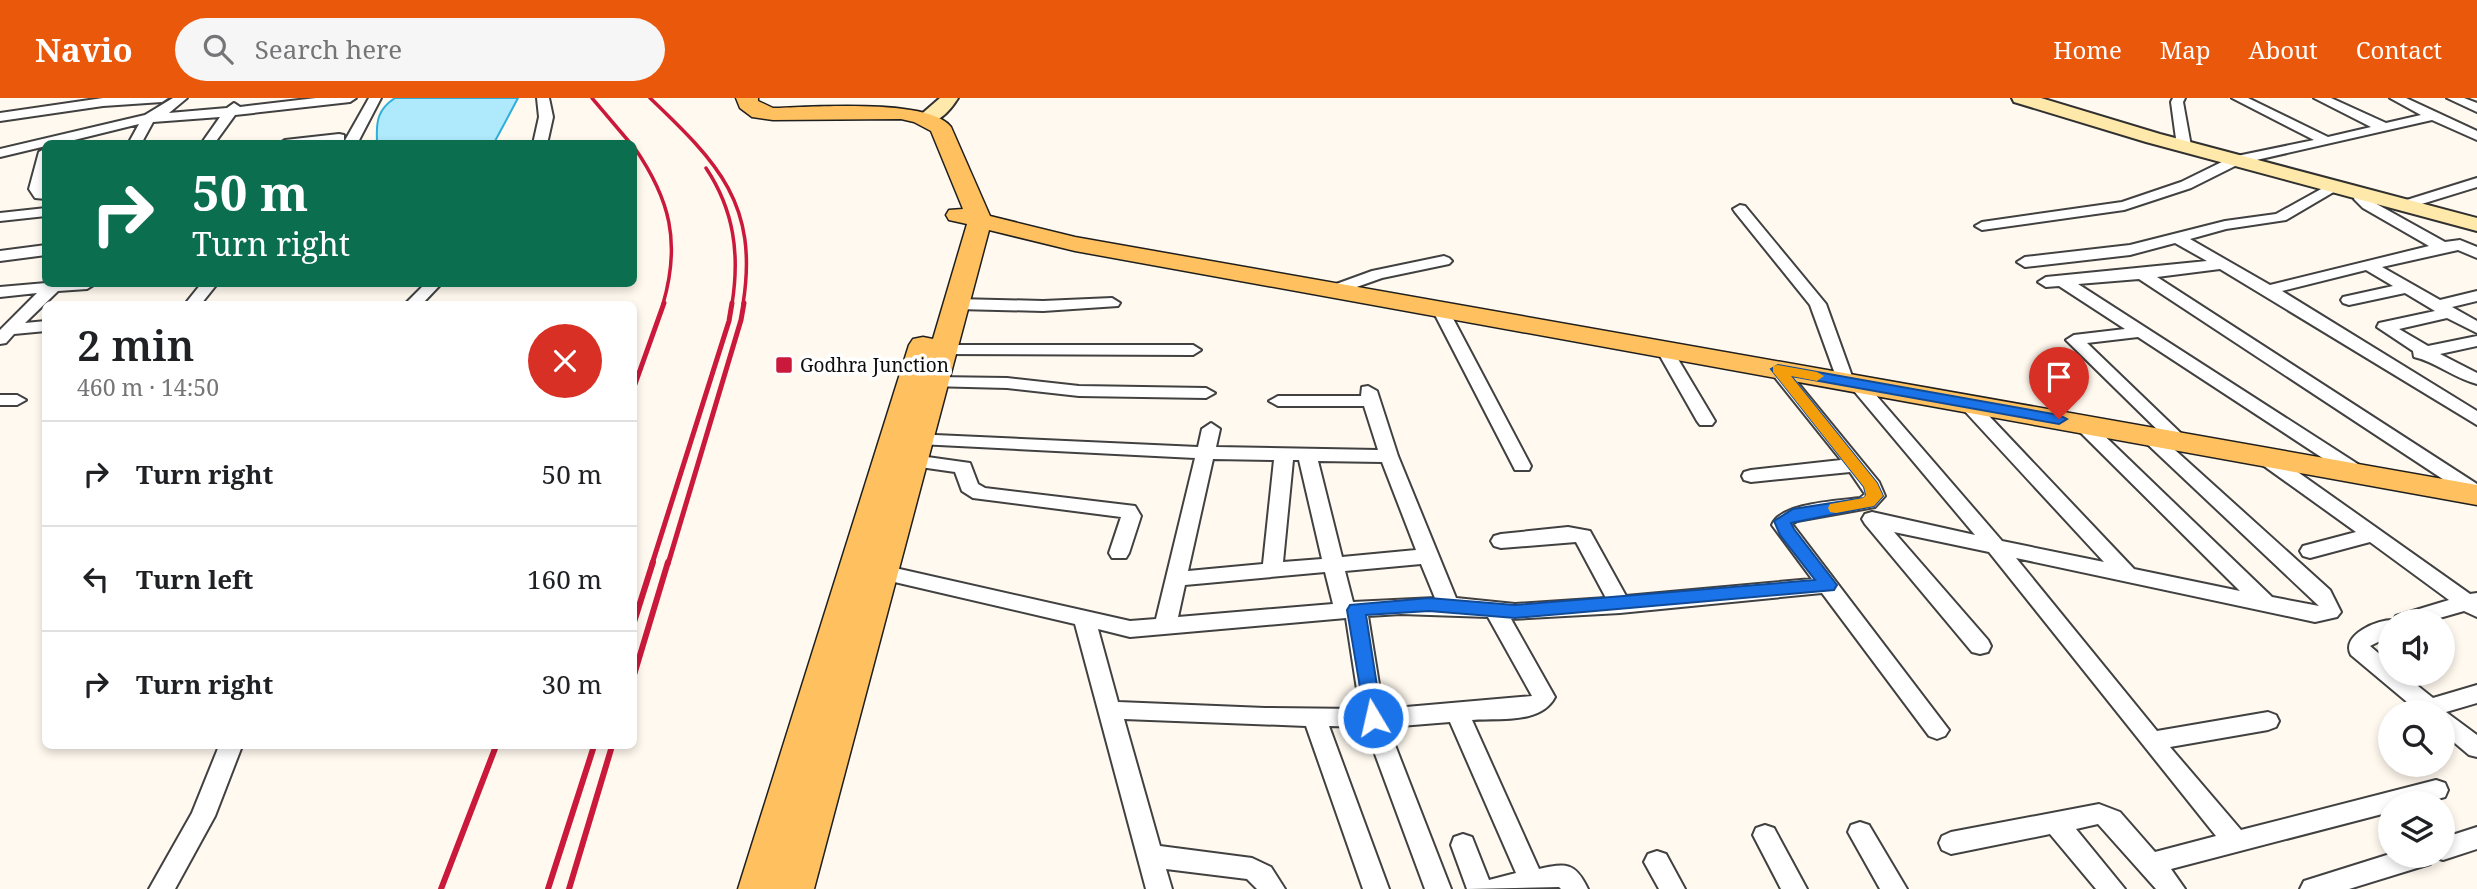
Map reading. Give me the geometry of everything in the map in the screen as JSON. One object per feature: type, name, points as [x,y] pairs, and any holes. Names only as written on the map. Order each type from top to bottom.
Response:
[{"type":"main road","points":[[747,98],[747,104],[752,108],[773,114],[936,113],[929,129],[968,226],[957,304],[916,450],[869,570],[759,889]]},
{"type":"main road","points":[[968,226],[1030,233],[1075,244],[2477,494]]},
{"type":"main road","points":[[793,889],[869,570],[968,226]]},
{"type":"street","points":[[0,117],[162,98]]},
{"type":"street","points":[[136,140],[149,118],[166,110],[181,98]]},
{"type":"street","points":[[210,140],[241,98]]},
{"type":"street","points":[[346,140],[375,98]]},
{"type":"street","points":[[541,140],[547,117],[544,98]]},
{"type":"street","points":[[2021,98],[2184,146],[2477,225]]},
{"type":"street","points":[[2179,98],[2177,102],[2184,146]]},
{"type":"street","points":[[2238,98],[2324,140]]},
{"type":"street","points":[[2320,98],[2381,126]]},
{"type":"street","points":[[2396,98],[2476,136]]},
{"type":"street","points":[[2453,98],[2477,108]]},
{"type":"street","points":[[105,128],[131,100]]},
{"type":"street","points":[[59,140],[149,118],[228,116],[354,103]]},
{"type":"street","points":[[1982,226],[2124,206],[2186,185],[2240,160],[2433,116]]},
{"type":"street","points":[[0,153],[42,144]]},
{"type":"street","points":[[42,167],[36,189],[42,195]]},
{"type":"street","points":[[2402,206],[2477,182]]},
{"type":"street","points":[[2025,262],[2130,250],[2225,225],[2281,217],[2332,187]]},
{"type":"street","points":[[2361,195],[2361,199],[2368,205],[2442,247]]},
{"type":"street","points":[[1740,209],[1818,304],[1850,382],[1997,548],[2205,807],[2237,842]]},
{"type":"street","points":[[0,217],[42,212]]},
{"type":"street","points":[[2454,219],[2461,246]]},
{"type":"street","points":[[2177,238],[2268,290],[2477,419]]},
{"type":"street","points":[[2268,290],[2442,247],[2461,246],[2477,253]]},
{"type":"street","points":[[0,256],[42,251]]},
{"type":"street","points":[[1334,290],[1378,274],[1444,261]]},
{"type":"street","points":[[2222,264],[2054,282],[2141,332],[2361,474]]},
{"type":"street","points":[[2368,265],[2477,328]]},
{"type":"street","points":[[2142,274],[2477,494]]},
{"type":"street","points":[[0,292],[53,287]]},
{"type":"street","points":[[5,334],[53,287]]},
{"type":"street","points":[[416,301],[430,287]]},
{"type":"street","points":[[2349,300],[2408,288]]},
{"type":"street","points":[[2477,296],[2444,309],[2385,326],[2424,352],[2477,379]]},
{"type":"street","points":[[957,304],[1043,306],[1112,303]]},
{"type":"street","points":[[1440,309],[1522,466]]},
{"type":"street","points":[[5,334],[42,327]]},
{"type":"street","points":[[2141,332],[2074,340],[2181,442]]},
{"type":"street","points":[[2382,360],[2477,341]]},
{"type":"street","points":[[1664,349],[1706,421]]},
{"type":"street","points":[[944,350],[1194,350]]},
{"type":"street","points":[[1778,369],[1872,486],[1875,496],[1860,504],[1793,515],[1783,521],[1786,531],[1937,730]]},
{"type":"street","points":[[935,382],[1007,383],[1079,391],[1206,393]]},
{"type":"street","points":[[1278,401],[1369,396],[1389,456],[1448,605]]},
{"type":"street","points":[[1967,403],[2129,576]]},
{"type":"street","points":[[2082,424],[2267,604]]},
{"type":"street","points":[[1165,626],[1211,429]]},
{"type":"street","points":[[1874,521],[2267,604],[2324,615],[2330,612],[2330,607],[2309,582],[2149,436]]},
{"type":"street","points":[[916,450],[1389,456]]},
{"type":"street","points":[[916,450],[964,467],[969,487],[980,494],[1128,511],[1131,516],[1119,554]]},
{"type":"street","points":[[1272,571],[1284,454]]},
{"type":"street","points":[[1307,454],[1334,566],[1351,610],[1373,718],[1438,889]]},
{"type":"street","points":[[2264,457],[2474,604]]},
{"type":"street","points":[[1751,476],[1854,465]]},
{"type":"street","points":[[1860,504],[1980,646]]},
{"type":"street","points":[[1501,541],[1568,534],[1583,536],[1620,604]]},
{"type":"street","points":[[2310,551],[2372,535]]},
{"type":"street","points":[[1176,579],[1428,556]]},
{"type":"street","points":[[869,570],[1130,629],[1351,610],[1448,605],[1515,611],[1828,585]]},
{"type":"street","points":[[2453,609],[2474,604]]},
{"type":"street","points":[[1110,710],[1373,718],[1533,707],[1541,703],[1544,696],[1495,610]]},
{"type":"street","points":[[1084,618],[1160,889]]},
{"type":"street","points":[[2378,633],[2364,639],[2359,644],[2359,649],[2378,665]]},
{"type":"street","points":[[2404,686],[2420,700]]},
{"type":"street","points":[[2455,704],[2477,694]]},
{"type":"street","points":[[1457,712],[1532,881]]},
{"type":"street","points":[[1314,717],[1376,889]]},
{"type":"street","points":[[2152,741],[2268,720]]},
{"type":"street","points":[[2455,729],[2477,748]]},
{"type":"street","points":[[162,889],[203,816],[229,749]]},
{"type":"street","points":[[2150,864],[2436,790]]},
{"type":"street","points":[[1951,843],[2099,814],[2106,815],[2172,889]]},
{"type":"street","points":[[2055,822],[2112,889]]},
{"type":"street","points":[[1860,832],[1894,889]]},
{"type":"street","points":[[1765,835],[1794,889]]},
{"type":"street","points":[[2455,845],[2477,838]]},
{"type":"street","points":[[1463,845],[1480,889]]},
{"type":"street","points":[[1152,856],[1252,869],[1262,875],[1272,889]]},
{"type":"street","points":[[1657,862],[1672,889]]},
{"type":"street","points":[[2313,889],[2382,868]]},
{"type":"street","points":[[1495,889],[1562,875],[1567,877],[1575,889]]},
{"type":"water","points":[[395,98],[518,98],[496,140],[377,140],[378,121],[389,102]]},
{"type":"railway","points":[[592,98],[628,140]]},
{"type":"railway","points":[[650,98],[714,165],[739,212],[745,239],[743,304]]},
{"type":"railway","points":[[637,152],[656,185],[669,222],[671,261],[663,304]]},
{"type":"railway","points":[[706,168],[729,216],[735,250],[732,304]]},
{"type":"railway","points":[[637,379],[664,303]]},
{"type":"railway","points":[[652,564],[729,321],[732,303]]},
{"type":"railway","points":[[668,564],[744,303]]},
{"type":"railway","points":[[637,613],[653,562]]},
{"type":"railway","points":[[637,665],[668,562]]},
{"type":"railway","points":[[441,889],[495,749]]},
{"type":"railway","points":[[548,889],[593,749]]},
{"type":"railway","points":[[569,889],[611,749]]},
{"type":"slow traffic","points":[[1817,376],[1778,369],[1872,486],[1875,496],[1868,502],[1836,508]]},
{"type":"place","name":"Godhra Junction","points":[[784,365]]},
{"type":"route","points":[[1373,718],[1356,610],[1429,604],[1515,611],[1828,585],[1786,531],[1782,525],[1783,521],[1793,515],[1868,502],[1875,496],[1872,486],[1778,369],[2059,419]]}]
